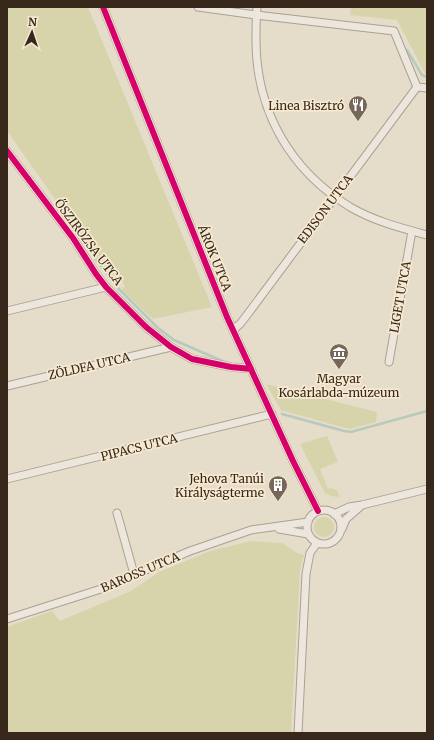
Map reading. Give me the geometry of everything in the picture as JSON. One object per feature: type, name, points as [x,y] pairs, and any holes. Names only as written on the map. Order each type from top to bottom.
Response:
[{"type":"street","name":"ÁROK UTCA","points":[[103,7],[233,330],[318,511]]},
{"type":"street","points":[[198,7],[394,31],[417,87],[427,88]]},
{"type":"street","points":[[257,7],[256,46],[260,83],[271,118],[298,164],[309,175],[351,207],[381,221],[427,235]]},
{"type":"street","name":"EDISON UTCA","points":[[233,330],[247,315],[417,87]]},
{"type":"street","name":"ŐSZIRÓZSA UTCA","points":[[7,151],[73,238],[106,287],[146,327],[171,347],[192,359],[231,368],[250,369]]},
{"type":"street","name":"LIGET UTCA","points":[[388,362],[412,231]]},
{"type":"street","points":[[7,311],[106,287]]},
{"type":"street","name":"ZÖLDFA UTCA","points":[[7,386],[171,347]]},
{"type":"street","name":"PIPACS UTCA","points":[[7,479],[272,414]]},
{"type":"street","points":[[334,514],[349,507],[427,489]]},
{"type":"street","points":[[341,531],[339,519],[327,510],[318,511],[310,517],[308,522],[308,534],[310,538],[317,543],[330,543],[338,538],[341,531],[346,519],[362,505]]},
{"type":"street","points":[[117,513],[134,574]]},
{"type":"street","name":"BAROSS UTCA","points":[[8,617],[101,588],[190,551],[251,530],[308,522]]},
{"type":"street","name":"BAROSS UTCA","points":[[273,528],[308,534]]},
{"type":"street","points":[[298,733],[306,574],[310,553],[317,543]]},
{"type":"shaded area","points":[[7,7],[88,7],[212,307],[153,319],[122,290],[125,286],[120,279],[114,280],[104,268],[7,131]]},
{"type":"shaded area","points":[[351,7],[427,7],[427,77],[397,20],[350,15]]},
{"type":"shaded area","points":[[266,384],[377,412],[376,422],[349,429],[281,410]]},
{"type":"shaded area","points":[[327,436],[338,462],[320,469],[328,489],[336,489],[340,497],[331,496],[325,493],[300,444]]},
{"type":"shaded area","points":[[324,517],[331,520],[334,527],[331,534],[324,537],[317,534],[314,527],[317,520]]},
{"type":"shaded area","points":[[251,541],[282,543],[297,553],[304,555],[300,570],[291,733],[7,733],[7,627],[52,611],[60,621],[131,591],[159,572],[210,551]]},
{"type":"waterway","points":[[407,50],[422,75],[427,77]]},
{"type":"waterway","points":[[71,226],[116,286],[158,328],[174,340],[227,363]]},
{"type":"waterway","points":[[282,414],[351,432],[427,411]]},
{"type":"cycle path","points":[[103,7],[227,317],[293,461],[318,511]]},
{"type":"cycle path","points":[[7,151],[73,238],[106,287],[146,327],[171,347],[192,359],[231,367],[251,369]]},
{"type":"place","name":"Linea Bisztró","points":[[358,122]]},
{"type":"place","name":"Magyar Kosárlabda-múzeum","points":[[339,370]]},
{"type":"place","name":"Jehova Tanúi Királyságterme","points":[[278,502]]}]
